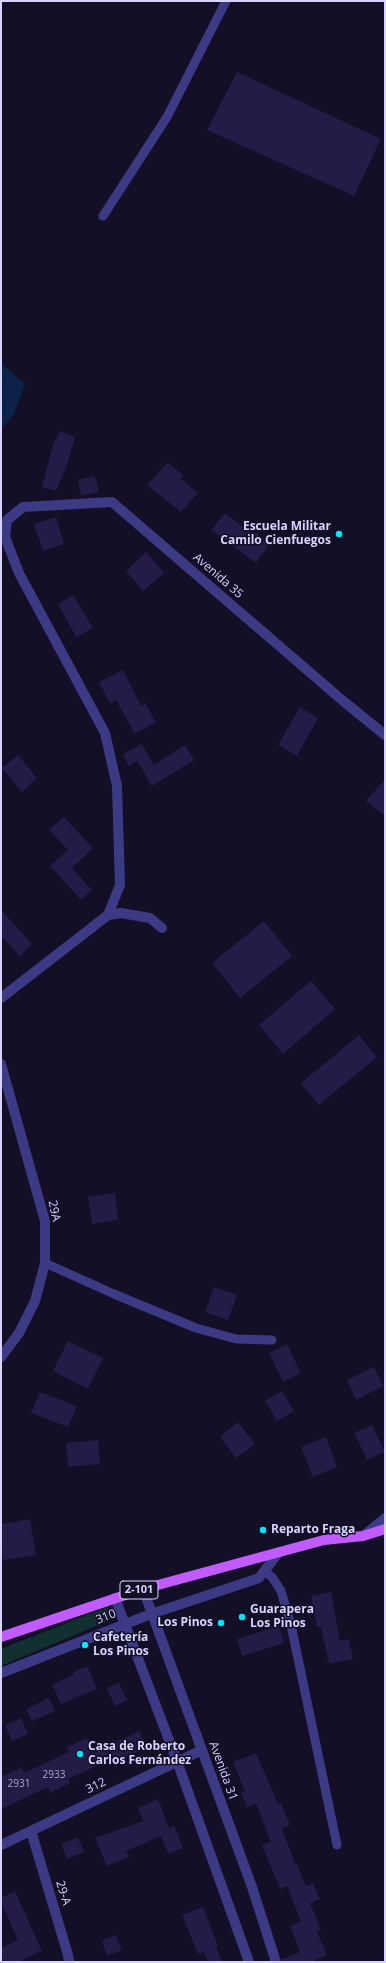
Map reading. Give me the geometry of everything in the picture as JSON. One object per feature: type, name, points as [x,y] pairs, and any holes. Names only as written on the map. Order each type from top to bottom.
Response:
[{"type":"main road","name":"2-101","points":[[1,1637],[143,1589],[324,1540],[363,1536],[385,1529]]},
{"type":"street","name":"Avenida 35","points":[[108,915],[120,885],[117,786],[105,733],[19,573],[5,537],[7,520],[23,507],[112,502],[342,700],[385,734]]},
{"type":"street","points":[[1,998],[108,915],[121,913],[150,918],[162,928]]},
{"type":"street","name":"29A","points":[[1,1064],[45,1221],[45,1263],[34,1301],[19,1333],[1,1357]]},
{"type":"street","points":[[363,1536],[385,1518]]},
{"type":"street","name":"310","points":[[1,1673],[151,1614],[260,1578],[279,1552]]},
{"type":"street","name":"Avenida 31","points":[[143,1589],[252,1887],[276,1962]]},
{"type":"street","points":[[115,1598],[177,1761],[249,1962]]},
{"type":"street","name":"312","points":[[1,1845],[202,1750]]},
{"type":"street","name":"29-A","points":[[31,1831],[69,1962]]},
{"type":"lane","points":[[103,216],[167,117],[226,1]]},
{"type":"lane","points":[[45,1263],[196,1328],[236,1339],[250,1341],[272,1340]]},
{"type":"lane","points":[[264,1571],[272,1577],[281,1591],[291,1625],[338,1845]]},
{"type":"green space","points":[[108,1608],[112,1616],[110,1620],[1,1666],[1,1649]]},
{"type":"water","points":[[1,363],[25,384],[14,414],[4,426],[1,426]]},
{"type":"building","points":[[237,72],[381,139],[354,196],[207,130]]},
{"type":"building","points":[[60,431],[75,437],[67,465],[56,491],[42,487],[53,445]]},
{"type":"building","points":[[168,462],[184,476],[181,479],[198,493],[181,512],[147,485]]},
{"type":"building","points":[[95,476],[99,492],[81,496],[78,480]]},
{"type":"building","points":[[225,513],[247,530],[249,528],[270,543],[256,563],[211,530]]},
{"type":"building","points":[[56,517],[64,544],[43,551],[34,524]]},
{"type":"building","points":[[146,552],[164,573],[143,591],[126,571]]},
{"type":"building","points":[[73,595],[93,628],[76,637],[58,604]]},
{"type":"building","points":[[123,670],[141,706],[145,703],[156,722],[135,734],[116,700],[110,703],[99,682]]},
{"type":"building","points":[[300,707],[318,718],[297,756],[278,745]]},
{"type":"building","points":[[142,744],[154,765],[185,745],[194,760],[152,786],[137,761],[129,766],[123,754]]},
{"type":"building","points":[[18,755],[37,778],[22,792],[2,768]]},
{"type":"building","points":[[385,779],[385,816],[366,801]]},
{"type":"building","points":[[64,817],[93,848],[72,868],[92,890],[81,900],[50,866],[68,850],[49,830]]},
{"type":"building","points":[[1,910],[32,944],[20,956],[1,936]]},
{"type":"building","points":[[264,921],[292,956],[240,998],[212,963]]},
{"type":"building","points":[[311,981],[335,1009],[283,1054],[259,1025]]},
{"type":"building","points":[[359,1035],[377,1057],[319,1105],[301,1083]]},
{"type":"building","points":[[115,1193],[118,1220],[92,1224],[88,1197]]},
{"type":"building","points":[[214,1287],[237,1295],[228,1320],[205,1312]]},
{"type":"building","points":[[68,1341],[103,1358],[88,1389],[53,1371]]},
{"type":"building","points":[[287,1344],[301,1373],[283,1382],[269,1353]]},
{"type":"building","points":[[374,1367],[383,1386],[356,1400],[347,1380]]},
{"type":"building","points":[[282,1391],[294,1411],[277,1421],[265,1401]]},
{"type":"building","points":[[40,1392],[77,1406],[68,1427],[31,1413]]},
{"type":"building","points":[[238,1422],[255,1444],[236,1458],[220,1437]]},
{"type":"building","points":[[372,1425],[385,1452],[367,1460],[354,1433]]},
{"type":"building","points":[[326,1437],[337,1467],[313,1477],[301,1447]]},
{"type":"building","points":[[98,1440],[100,1464],[68,1467],[66,1443]]},
{"type":"building","points":[[30,1519],[36,1555],[3,1560],[1,1524]]},
{"type":"building","points":[[331,1592],[340,1641],[349,1639],[353,1659],[329,1664],[321,1627],[317,1627],[311,1596]]},
{"type":"building","points":[[279,1626],[284,1643],[242,1656],[237,1639]]},
{"type":"building","points":[[87,1666],[97,1689],[61,1704],[52,1685],[74,1674],[73,1672]]},
{"type":"building","points":[[119,1683],[127,1700],[115,1706],[107,1688]]},
{"type":"building","points":[[49,1698],[55,1711],[32,1721],[26,1709]]},
{"type":"building","points":[[21,1718],[28,1734],[12,1741],[5,1725]]},
{"type":"building","points":[[139,1731],[147,1747],[120,1760],[118,1756],[68,1779],[70,1783],[50,1793],[48,1787],[1,1809],[1,1777],[22,1767],[24,1773],[69,1752],[67,1747],[87,1738],[93,1753]]},
{"type":"building","points":[[256,1753],[278,1804],[281,1803],[290,1825],[282,1829],[296,1865],[297,1864],[306,1886],[313,1883],[320,1899],[310,1903],[321,1930],[317,1931],[327,1955],[311,1962],[282,1962],[282,1959],[300,1952],[290,1926],[301,1922],[287,1886],[280,1889],[262,1845],[271,1842],[256,1804],[247,1807],[241,1792],[245,1791],[233,1762]]},
{"type":"building","points":[[158,1799],[169,1828],[174,1826],[183,1848],[168,1854],[161,1836],[126,1851],[129,1857],[107,1866],[95,1838],[143,1821],[138,1808]]},
{"type":"building","points":[[78,1837],[84,1852],[67,1859],[61,1844]]},
{"type":"building","points":[[15,1891],[42,1951],[18,1962],[1,1962],[1,1948],[18,1940],[1,1902],[1,1898]]},
{"type":"building","points":[[203,1907],[218,1946],[216,1947],[222,1962],[208,1962],[204,1952],[198,1954],[182,1915]]},
{"type":"building","points":[[116,1935],[122,1950],[107,1956],[102,1940]]},
{"type":"place","name":"Escuela Militar Camilo Cienfuegos","points":[[339,534]]},
{"type":"place","name":"Reparto Fraga","points":[[263,1530]]},
{"type":"place","name":"Guarapera Los Pinos","points":[[242,1617]]},
{"type":"place","name":"Los Pinos","points":[[221,1623]]},
{"type":"place","name":"Cafetería Los Pinos","points":[[85,1645]]},
{"type":"place","name":"Casa de Roberto Carlos Fernández","points":[[80,1754]]}]
